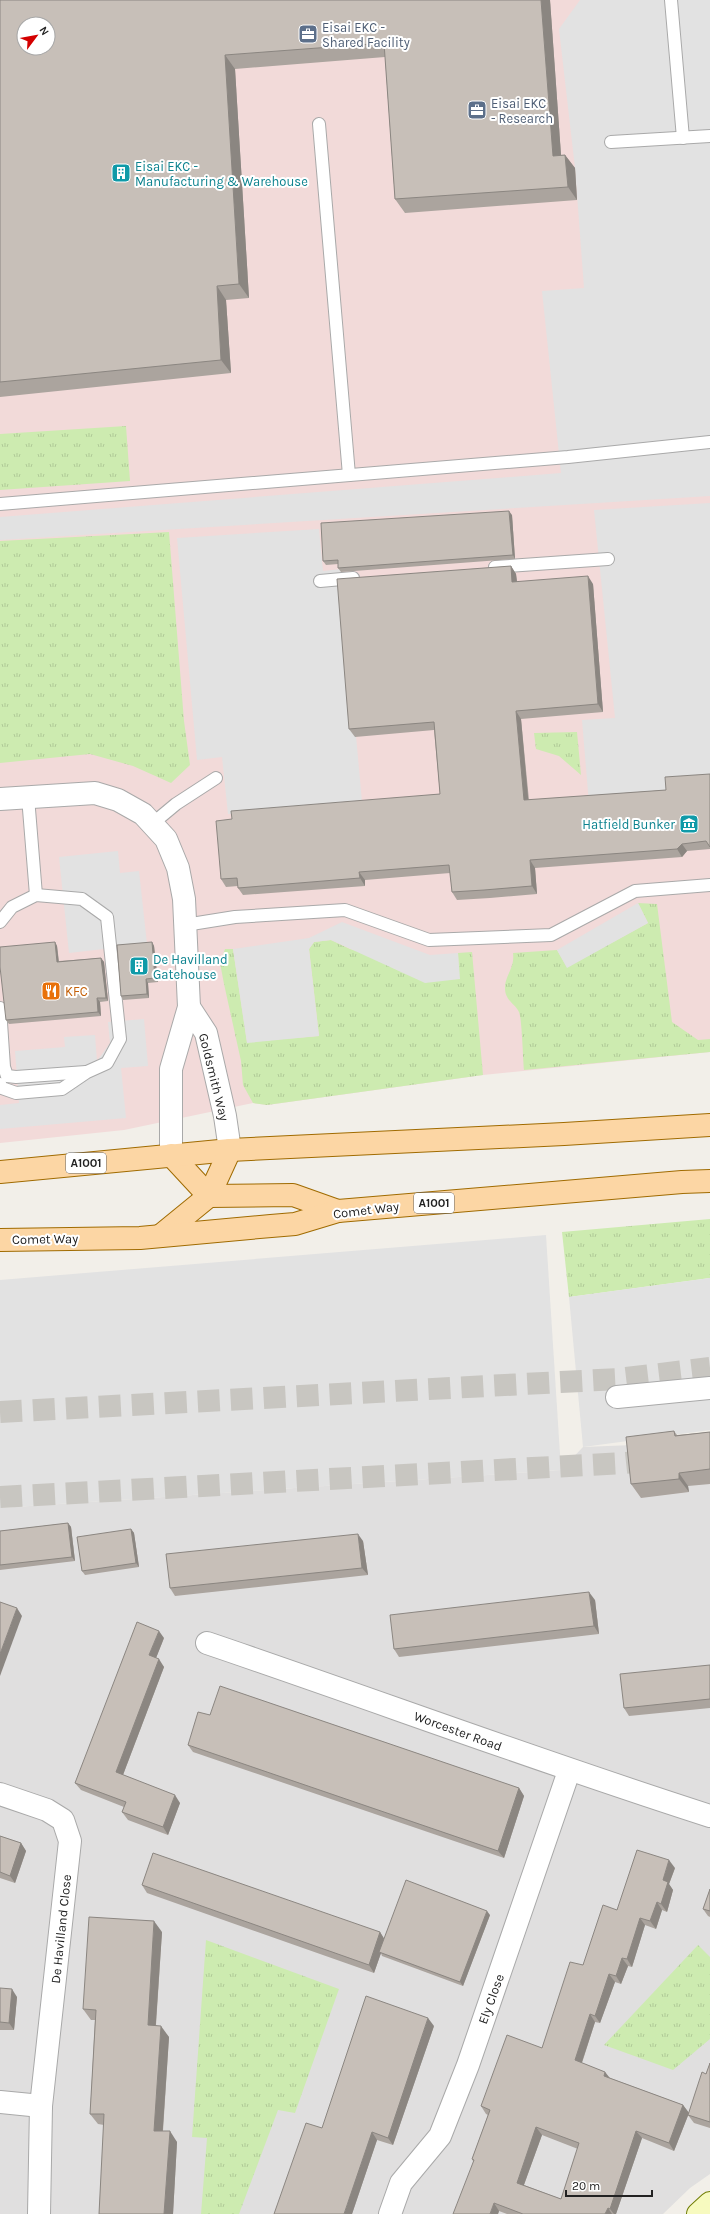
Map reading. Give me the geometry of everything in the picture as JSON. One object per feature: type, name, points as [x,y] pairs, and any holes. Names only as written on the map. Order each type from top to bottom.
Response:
[{"type":"main road","name":"A1001","points":[[0,1172],[230,1150],[564,1134],[710,1125]]},
{"type":"main road","points":[[160,1236],[209,1196],[230,1150]]},
{"type":"main road","points":[[171,1155],[209,1196]]},
{"type":"main road","name":"Comet Way","points":[[0,1240],[160,1236],[295,1224],[338,1211],[674,1182],[710,1181]]},
{"type":"main road","name":"A1001","points":[[209,1196],[294,1195],[338,1211]]},
{"type":"street","name":"Goldsmith Way","points":[[0,799],[95,793],[118,800],[143,814],[166,839],[178,868],[184,899],[189,1007],[171,1069],[171,1155]]},
{"type":"street","name":"Goldsmith Way","points":[[189,1007],[206,1033],[225,1116],[230,1150]]},
{"type":"street","points":[[617,1397],[710,1388]]},
{"type":"street","name":"Worcester Road","points":[[207,1644],[380,1702],[569,1771],[710,1816]]},
{"type":"street","name":"Ely Close","points":[[390,2214],[401,2183],[440,2136],[446,2122],[504,1963],[569,1771]]},
{"type":"street","name":"De Havilland Close","points":[[0,1794],[47,1810],[63,1820],[70,1841],[41,2106],[39,2214]]},
{"type":"street","points":[[0,2102],[41,2106]]},
{"type":"street","points":[[698,2214],[710,2203]]},
{"type":"lane","points":[[671,0],[683,138]]},
{"type":"lane","points":[[319,124],[349,475]]},
{"type":"lane","points":[[611,142],[710,136]]},
{"type":"lane","points":[[0,504],[568,457],[710,442]]},
{"type":"lane","points":[[483,568],[608,558]]},
{"type":"lane","points":[[320,581],[367,577]]},
{"type":"lane","points":[[152,824],[176,804],[216,778]]},
{"type":"lane","points":[[28,797],[36,896]]},
{"type":"lane","points":[[185,924],[235,917],[345,910],[429,940],[551,935],[635,891],[710,885]]},
{"type":"lane","points":[[0,922],[12,907],[36,896],[82,899],[107,917],[120,1039],[107,1063],[87,1072],[62,1089],[16,1093],[2,1088],[0,1084]]},
{"type":"lane","points":[[0,1008],[4,1067],[7,1076],[16,1077],[87,1072]]},
{"type":"shaded area","points":[[0,0],[710,0],[710,1052],[483,1075],[267,1105],[253,1103],[124,1130],[0,1143]]},
{"type":"shaded area","points":[[580,0],[710,0],[710,496],[0,540],[0,517],[561,473],[542,291],[584,288],[575,168],[559,29]]},
{"type":"shaded area","points":[[710,503],[710,782],[672,797],[589,804],[582,720],[615,718],[594,510]]},
{"type":"shaded area","points":[[319,529],[323,571],[341,569],[362,802],[228,814],[222,757],[197,760],[177,538]]},
{"type":"shaded area","points":[[118,851],[120,873],[139,871],[147,944],[69,953],[59,857]]},
{"type":"shaded area","points":[[638,903],[648,923],[567,968],[557,950]]},
{"type":"shaded area","points":[[342,922],[430,955],[458,953],[460,979],[425,983],[331,940],[314,942],[309,949],[319,1036],[247,1043],[233,949],[309,938]]},
{"type":"shaded area","points":[[144,1019],[148,1066],[121,1068],[126,1118],[0,1129],[0,1105],[19,1103],[15,1051],[65,1047],[64,1037],[95,1035],[97,1061],[110,1043],[108,1022]]},
{"type":"shaded area","points":[[546,1235],[561,1470],[0,1508],[0,1280]]},
{"type":"shaded area","points":[[710,1278],[710,1430],[583,1447],[569,1297]]},
{"type":"shaded area","points":[[710,1435],[710,2174],[690,2188],[663,2214],[0,2214],[0,1508],[561,1470],[583,1447],[633,1445]]},
{"type":"green space","points":[[126,426],[130,481],[0,490],[0,434]]},
{"type":"green space","points":[[169,532],[184,721],[190,765],[171,783],[133,766],[90,754],[0,763],[0,541]]},
{"type":"green space","points":[[577,732],[581,775],[559,756],[536,749],[534,733]]},
{"type":"green space","points":[[638,903],[657,904],[672,1022],[698,1040],[710,1039],[710,1052],[524,1070],[520,1016],[519,1012],[508,999],[505,992],[505,983],[513,963],[513,953],[557,950],[567,967],[648,923]]},
{"type":"green space","points":[[331,940],[350,949],[459,979],[458,953],[472,952],[483,1075],[267,1105],[253,1103],[243,1085],[241,1061],[220,963],[225,949],[233,949],[247,1042],[319,1036],[309,949],[314,942]]},
{"type":"green space","points":[[710,1219],[710,1278],[569,1297],[562,1232]]},
{"type":"green space","points":[[206,1940],[339,1989],[295,2113],[278,2110],[239,2214],[201,2214],[207,2138],[192,2137]]},
{"type":"green space","points":[[698,1945],[710,1957],[710,2039],[673,2070],[604,2045]]},
{"type":"building","name":"Eisai EKC - Manufacturing & Warehouse","points":[[0,0],[541,0],[553,156],[565,155],[568,187],[395,199],[384,43],[225,55],[239,284],[217,286],[221,360],[0,382]]},
{"type":"building","points":[[509,511],[513,555],[338,568],[338,560],[323,561],[321,523]]},
{"type":"building","points":[[511,566],[512,582],[588,576],[598,704],[516,711],[524,800],[666,790],[665,777],[710,774],[710,847],[706,841],[682,844],[677,849],[530,860],[532,886],[484,890],[452,892],[449,865],[359,872],[360,878],[238,888],[237,878],[221,879],[216,821],[232,819],[231,811],[440,794],[434,722],[349,729],[337,579]]},
{"type":"building","name":"KFC","points":[[55,942],[57,962],[101,958],[106,998],[97,998],[98,1012],[6,1020],[0,967],[0,947]]},
{"type":"building","name":"De Havilland Gatehouse","points":[[152,942],[155,978],[146,979],[147,994],[121,996],[117,945]]},
{"type":"building","points":[[674,1431],[675,1436],[710,1432],[710,1469],[679,1473],[679,1479],[631,1484],[626,1437]]},
{"type":"building","points":[[68,1523],[72,1557],[0,1565],[0,1531]]},
{"type":"building","points":[[131,1529],[136,1563],[82,1571],[77,1537]]},
{"type":"building","points":[[358,1534],[362,1568],[170,1588],[166,1554]]},
{"type":"building","points":[[589,1592],[594,1626],[394,1649],[390,1615]]},
{"type":"building","points":[[0,1602],[17,1608],[0,1654]]},
{"type":"building","points":[[137,1622],[159,1631],[149,1655],[159,1659],[116,1772],[175,1795],[163,1827],[122,1812],[126,1802],[75,1783]]},
{"type":"building","points":[[710,1665],[710,1699],[624,1708],[620,1674]]},
{"type":"building","points":[[220,1686],[519,1788],[498,1851],[188,1745],[198,1712],[210,1715]]},
{"type":"building","points":[[0,1836],[21,1843],[10,1876],[0,1872]]},
{"type":"building","points":[[637,1850],[669,1860],[663,1880],[668,1882],[661,1904],[657,1902],[650,1921],[640,1918],[627,1959],[622,1958],[616,1976],[609,1974],[595,2016],[590,2014],[575,2060],[605,2072],[604,2076],[683,2105],[669,2143],[636,2131],[610,2209],[608,2208],[605,2214],[523,2214],[494,2203],[490,2214],[453,2214],[474,2160],[472,2159],[490,2110],[481,2106],[507,2035],[542,2048],[570,1962],[583,1965],[603,1905],[617,1910]],"holes":[[[536,2127],[579,2143],[561,2199],[517,2183]]]},
{"type":"building","points":[[153,1853],[380,1932],[369,1965],[142,1885]]},
{"type":"building","points":[[406,1880],[487,1911],[460,1982],[379,1952]]},
{"type":"building","points":[[710,1889],[710,1911],[703,1909]]},
{"type":"building","points":[[89,1917],[154,1921],[148,2025],[161,2026],[154,2131],[170,2131],[164,2214],[99,2214],[104,2114],[90,2114],[96,2010],[83,2009]]},
{"type":"building","points":[[0,1988],[12,1989],[9,2023],[0,2022]]},
{"type":"building","points":[[366,1996],[428,2018],[388,2138],[372,2132],[344,2214],[274,2214],[306,2123],[322,2128]]},
{"type":"building","points":[[710,2063],[710,2122],[688,2115],[702,2072],[706,2074]]},
{"type":"tunnel","points":[[0,1412],[618,1379],[710,1368]]},
{"type":"tunnel","points":[[0,1497],[625,1463],[710,1454]]},
{"type":"place","name":"Eisai EKC - Shared Facility","points":[[308,34]]},
{"type":"place","name":"Eisai EKC - Research","points":[[477,110]]},
{"type":"place","name":"Eisai EKC - Manufacturing & Warehouse","points":[[121,173]]},
{"type":"place","name":"Hatfield Bunker","points":[[689,824]]},
{"type":"place","name":"De Havilland Gatehouse","points":[[139,966]]},
{"type":"place","name":"KFC","points":[[51,991]]}]
